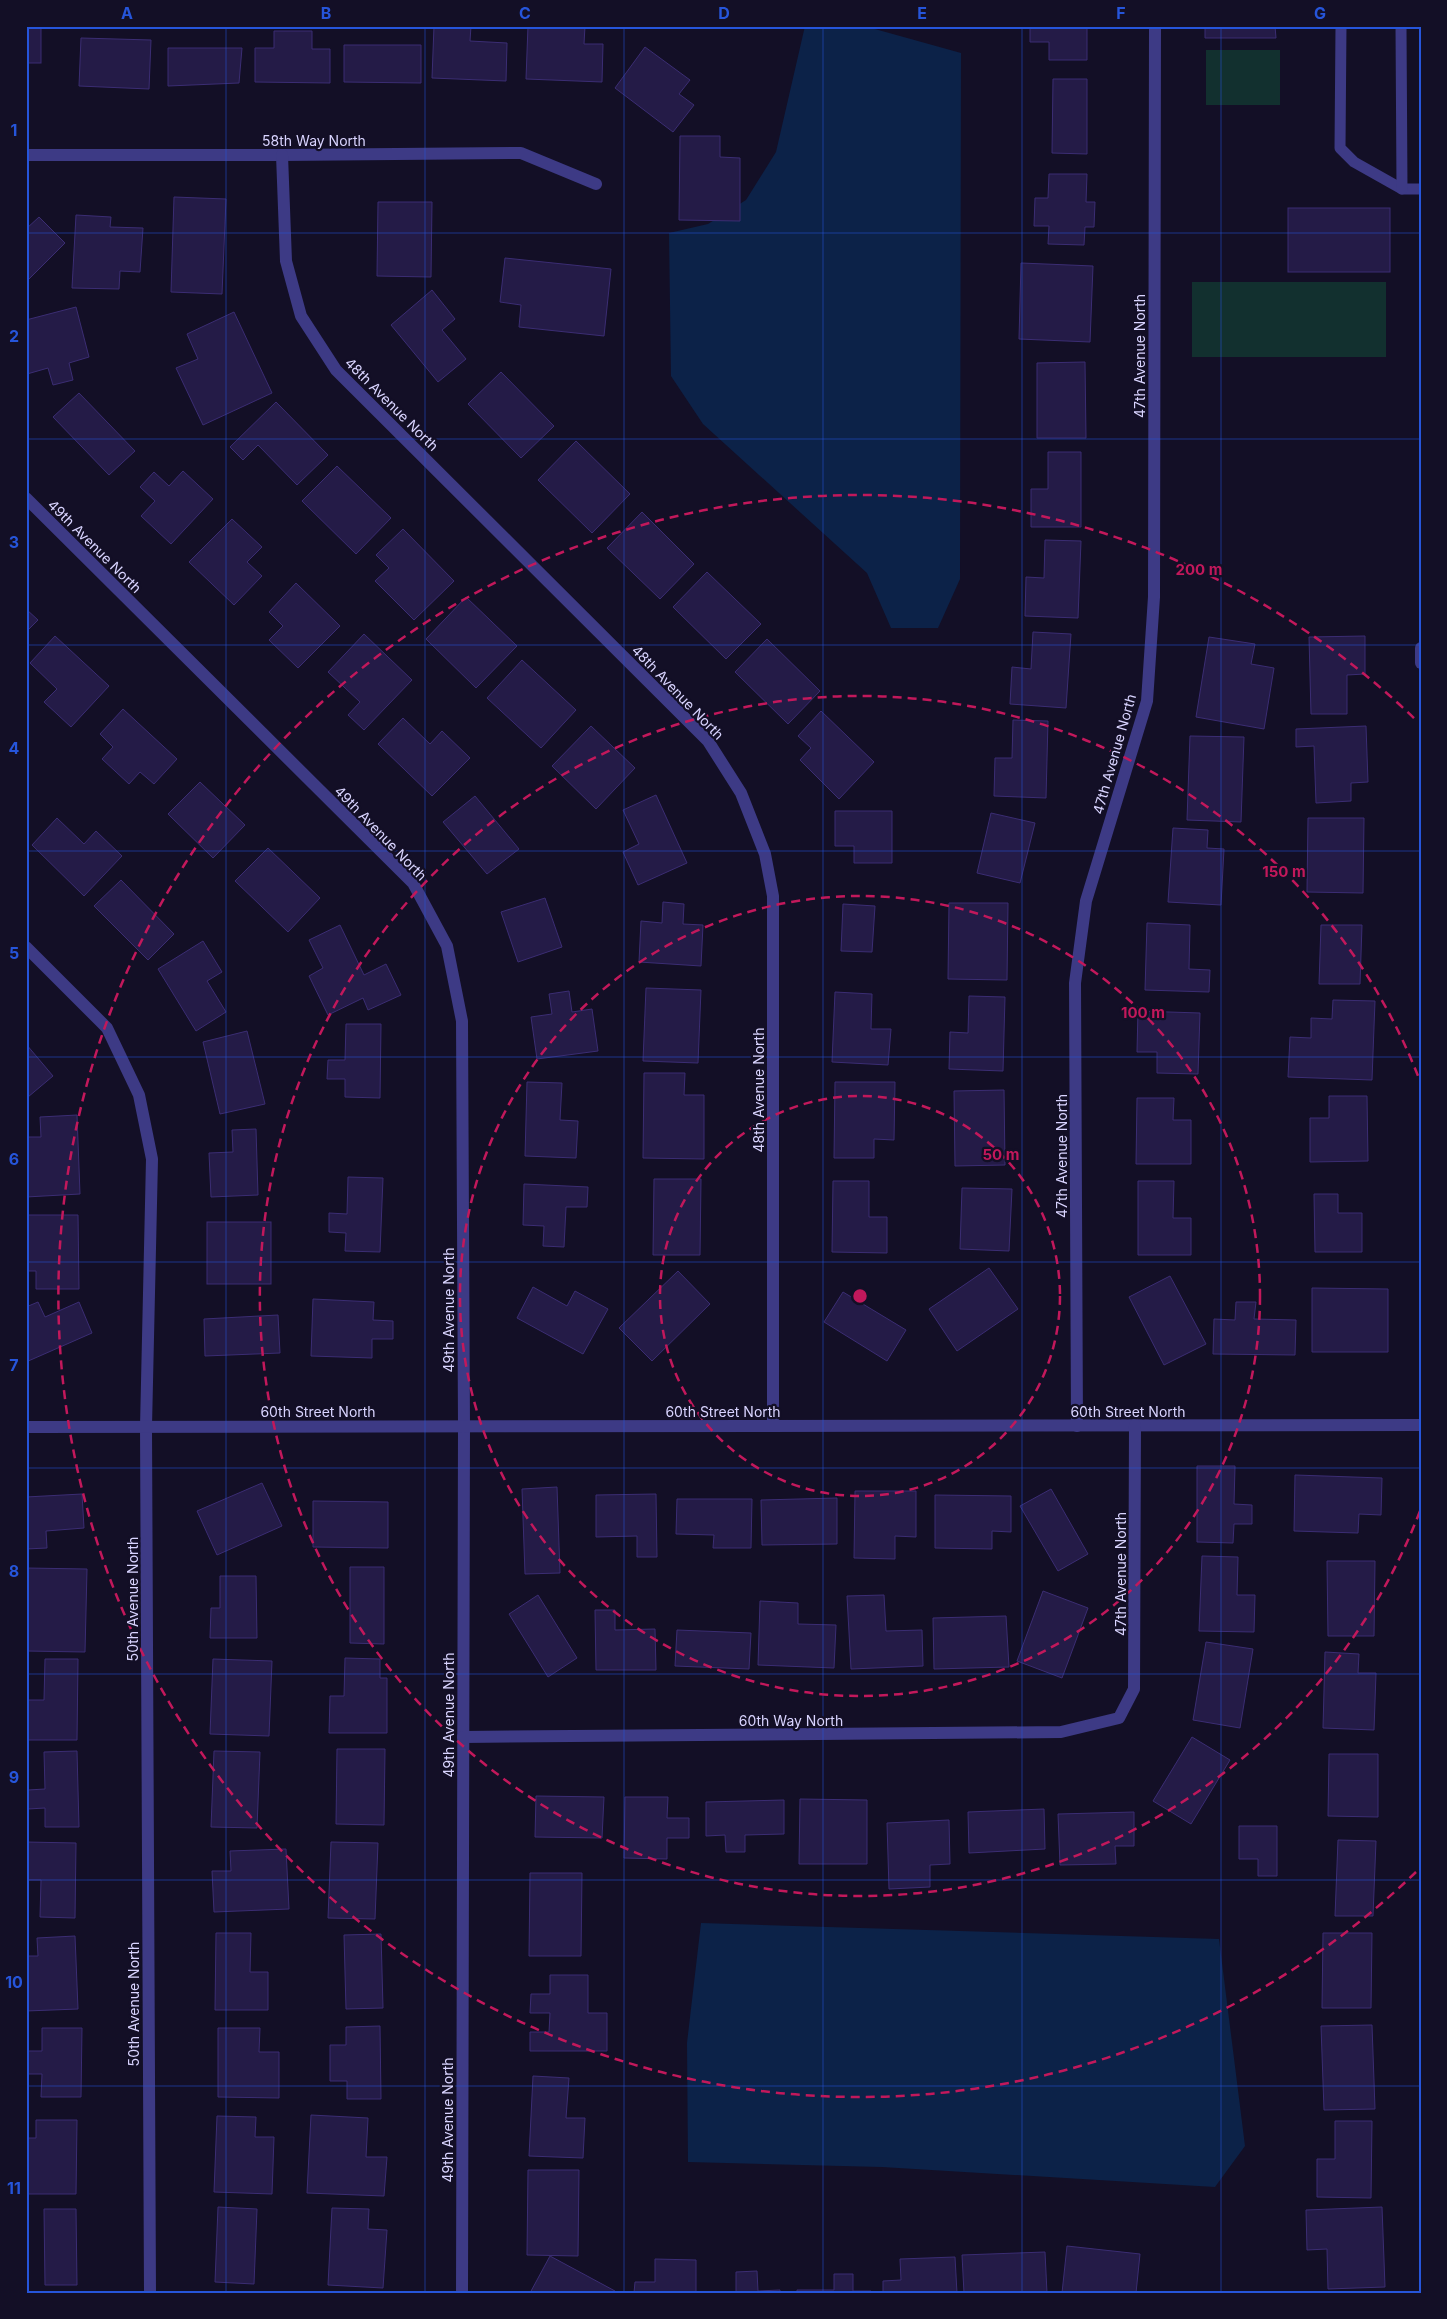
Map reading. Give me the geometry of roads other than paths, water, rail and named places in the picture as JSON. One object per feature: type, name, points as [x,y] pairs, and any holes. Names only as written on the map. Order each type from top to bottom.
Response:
[{"type":"street","name":"47th Avenue North","points":[[1077,1426],[1076,983],[1086,901],[1147,701],[1153,606],[1155,26]]},
{"type":"street","name":"58th Way North","points":[[26,155],[282,156],[521,153],[596,184]]},
{"type":"street","name":"48th Avenue North","points":[[282,156],[286,261],[301,316],[336,370],[708,741],[741,793],[765,854],[772,896],[773,1426]]},
{"type":"street","name":"49th Avenue North","points":[[26,498],[413,883],[447,946],[462,1021],[464,1426],[462,2293]]},
{"type":"street","points":[[1421,648],[1421,663]]},
{"type":"street","name":"50th Avenue North","points":[[26,946],[107,1028],[139,1094],[152,1159],[146,1427],[150,2293]]},
{"type":"street","name":"47th Avenue North","points":[[1118,1718],[1134,1689],[1135,1425]]},
{"type":"street","name":"60th Street North","points":[[26,1427],[1421,1425]]},
{"type":"street","name":"60th Way North","points":[[463,1737],[1061,1732],[1118,1718]]},
{"type":"lane","points":[[1341,26],[1340,148],[1354,162],[1402,189],[1421,189]]},
{"type":"lane","points":[[1401,26],[1402,189]]},
{"type":"water","points":[[805,26],[864,26],[961,53],[960,579],[938,628],[891,628],[867,573],[703,424],[671,376],[669,233],[708,224],[746,200],[776,152]]},
{"type":"water","points":[[701,1923],[1219,1939],[1245,2146],[1215,2187],[882,2167],[688,2162],[687,2043]]}]
